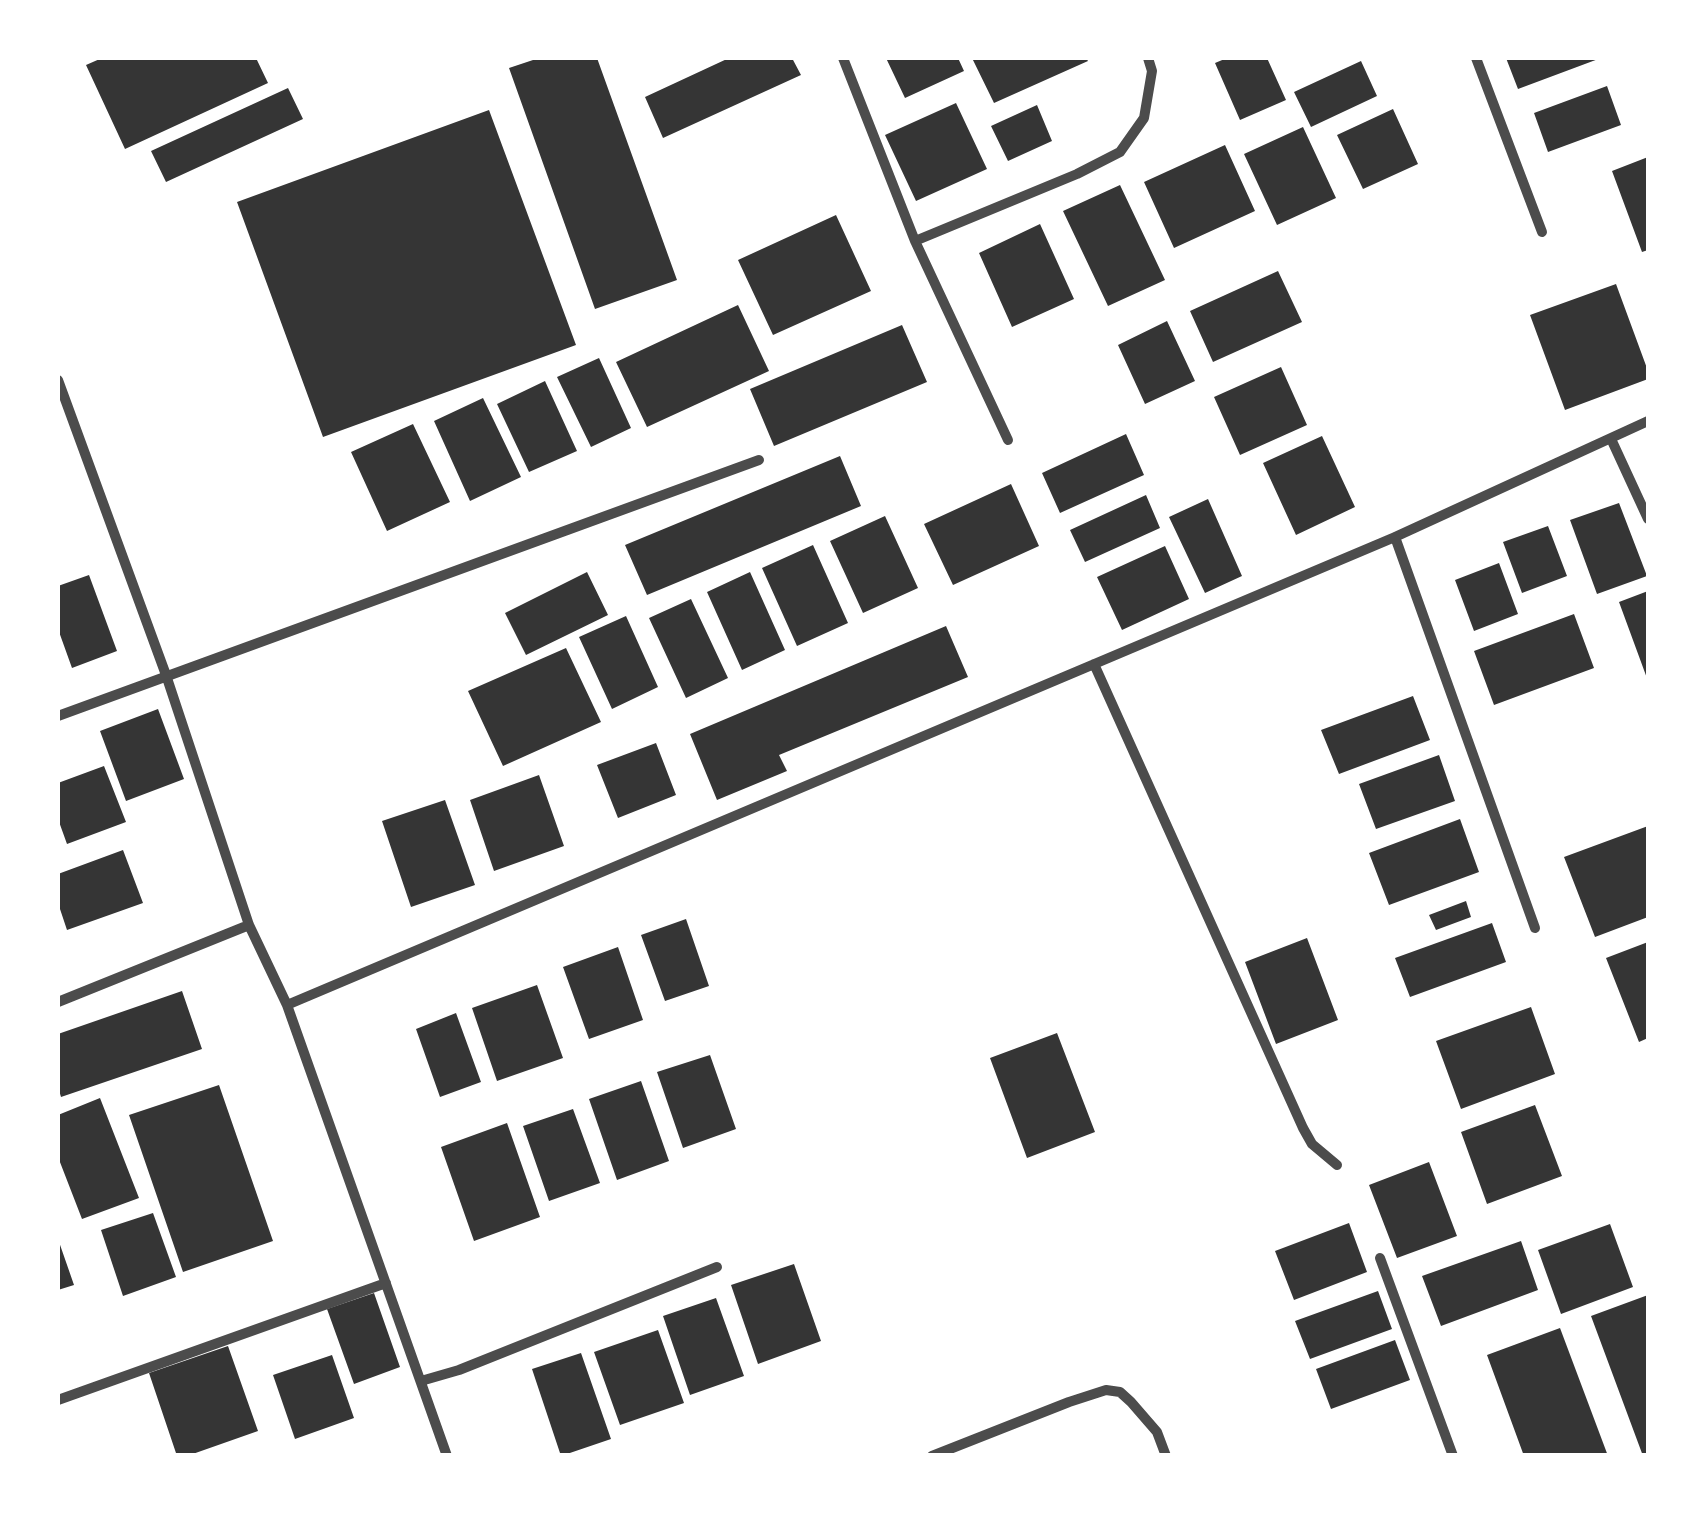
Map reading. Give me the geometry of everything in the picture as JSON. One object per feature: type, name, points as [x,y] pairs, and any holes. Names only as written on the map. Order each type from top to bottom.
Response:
[{"type":"street","points":[[843,58],[915,241],[1008,440]]},
{"type":"street","points":[[915,241],[1078,174],[1120,152],[1144,118],[1152,71],[1148,58]]},
{"type":"street","points":[[1476,58],[1542,232]]},
{"type":"street","points":[[58,380],[166,675],[249,925],[287,1004],[447,1456]]},
{"type":"street","points":[[287,1004],[1395,537],[1612,441],[1648,421]]},
{"type":"street","points":[[1612,441],[1648,519]]},
{"type":"street","points":[[58,716],[759,460]]},
{"type":"street","points":[[1395,537],[1535,928]]},
{"type":"street","points":[[1094,664],[1303,1128],[1312,1144],[1337,1165]]},
{"type":"street","points":[[58,1002],[249,925]]},
{"type":"street","points":[[1380,1258],[1453,1456]]},
{"type":"street","points":[[421,1382],[716,1268]]},
{"type":"street","points":[[58,1400],[386,1283]]},
{"type":"street","points":[[932,1456],[1106,1390],[1120,1392],[1131,1402],[1156,1432],[1166,1456]]},
{"type":"building","points":[[102,58],[256,58],[268,83],[125,149],[86,65]]},
{"type":"building","points":[[539,58],[597,58],[677,280],[595,309],[509,68]]},
{"type":"building","points":[[729,58],[792,58],[801,75],[663,138],[645,97]]},
{"type":"building","points":[[886,58],[958,58],[964,71],[905,98]]},
{"type":"building","points":[[972,58],[1086,58],[1088,61],[994,103]]},
{"type":"building","points":[[1227,58],[1267,58],[1286,100],[1240,120],[1215,63]]},
{"type":"building","points":[[1506,58],[1601,58],[1518,89]]},
{"type":"building","points":[[1361,61],[1377,96],[1311,127],[1294,92]]},
{"type":"building","points":[[1607,86],[1621,125],[1548,152],[1534,113]]},
{"type":"building","points":[[288,88],[303,119],[166,182],[151,151]]},
{"type":"building","points":[[956,103],[987,169],[916,201],[885,135]]},
{"type":"building","points":[[1037,105],[1052,141],[1008,161],[991,126]]},
{"type":"building","points":[[1393,109],[1418,164],[1363,189],[1337,135]]},
{"type":"building","points":[[489,110],[576,345],[323,437],[237,202]]},
{"type":"building","points":[[1303,127],[1336,198],[1277,225],[1244,154]]},
{"type":"building","points":[[1225,145],[1255,211],[1174,248],[1144,182]]},
{"type":"building","points":[[1648,157],[1648,250],[1642,252],[1612,171]]},
{"type":"building","points":[[1120,185],[1165,280],[1108,306],[1063,211]]},
{"type":"building","points":[[836,215],[871,291],[773,335],[738,260]]},
{"type":"building","points":[[1040,224],[1074,299],[1012,327],[979,253]]},
{"type":"building","points":[[1278,271],[1302,322],[1213,362],[1190,311]]},
{"type":"building","points":[[1616,284],[1648,379],[1565,410],[1530,315]]},
{"type":"building","points":[[738,305],[769,371],[647,427],[616,362]]},
{"type":"building","points":[[1167,321],[1195,381],[1145,404],[1118,345]]},
{"type":"building","points":[[902,325],[927,382],[774,446],[750,389]]},
{"type":"building","points":[[599,358],[631,428],[591,447],[557,377]]},
{"type":"building","points":[[1281,367],[1307,425],[1240,455],[1214,397]]},
{"type":"building","points":[[545,381],[577,451],[529,472],[497,404]]},
{"type":"building","points":[[483,398],[521,477],[470,501],[434,421]]},
{"type":"building","points":[[413,424],[450,502],[387,531],[351,452]]},
{"type":"building","points":[[1126,434],[1144,475],[1060,513],[1042,473]]},
{"type":"building","points":[[1322,436],[1355,507],[1296,535],[1263,463]]},
{"type":"building","points":[[840,456],[861,506],[647,595],[625,545]]},
{"type":"building","points":[[1011,484],[1039,546],[953,585],[924,524]]},
{"type":"building","points":[[1146,495],[1160,528],[1085,562],[1070,530]]},
{"type":"building","points":[[1208,499],[1242,576],[1205,593],[1169,517]]},
{"type":"building","points":[[1619,503],[1647,576],[1597,594],[1570,520]]},
{"type":"building","points":[[885,516],[918,588],[863,613],[830,541]]},
{"type":"building","points":[[1548,526],[1567,576],[1522,593],[1503,542]]},
{"type":"building","points":[[813,545],[848,623],[797,646],[762,568]]},
{"type":"building","points":[[1165,546],[1189,599],[1122,630],[1097,577]]},
{"type":"building","points":[[1499,563],[1518,614],[1474,631],[1455,580]]},
{"type":"building","points":[[587,572],[608,615],[526,655],[505,613]]},
{"type":"building","points":[[750,572],[785,650],[742,670],[707,592]]},
{"type":"building","points":[[89,575],[117,651],[72,668],[58,629],[58,586]]},
{"type":"building","points":[[1648,591],[1648,681],[1619,602]]},
{"type":"building","points":[[691,599],[728,678],[686,698],[649,618]]},
{"type":"building","points":[[1574,614],[1594,668],[1494,705],[1474,651]]},
{"type":"building","points":[[626,616],[658,687],[612,709],[579,637]]},
{"type":"building","points":[[946,626],[968,677],[779,755],[787,771],[717,800],[690,734]]},
{"type":"building","points":[[566,648],[601,722],[503,766],[468,691]]},
{"type":"building","points":[[1413,696],[1430,740],[1339,774],[1321,730]]},
{"type":"building","points":[[158,709],[184,779],[126,801],[100,731]]},
{"type":"building","points":[[656,743],[676,795],[618,818],[597,765]]},
{"type":"building","points":[[1439,755],[1455,801],[1376,829],[1359,784]]},
{"type":"building","points":[[104,766],[126,822],[67,844],[58,819],[58,783]]},
{"type":"building","points":[[539,775],[564,846],[494,871],[470,800]]},
{"type":"building","points":[[445,800],[475,885],[411,907],[382,821]]},
{"type":"building","points":[[1460,819],[1479,872],[1389,905],[1369,853]]},
{"type":"building","points":[[1648,826],[1648,917],[1595,937],[1564,857]]},
{"type":"building","points":[[123,850],[143,903],[67,930],[58,903],[58,874]]},
{"type":"building","points":[[1466,901],[1471,917],[1436,930],[1429,915]]},
{"type":"building","points":[[686,919],[709,986],[665,1001],[641,935]]},
{"type":"building","points":[[1492,923],[1506,962],[1410,997],[1395,958]]},
{"type":"building","points":[[1307,938],[1338,1020],[1276,1044],[1245,962]]},
{"type":"building","points":[[1648,942],[1648,1038],[1639,1042],[1606,958]]},
{"type":"building","points":[[618,947],[643,1020],[589,1039],[563,967]]},
{"type":"building","points":[[537,985],[563,1058],[497,1081],[472,1008]]},
{"type":"building","points":[[182,991],[202,1049],[61,1097],[58,1034]]},
{"type":"building","points":[[1531,1007],[1555,1074],[1461,1109],[1436,1041]]},
{"type":"building","points":[[456,1013],[481,1082],[440,1097],[416,1029]]},
{"type":"building","points":[[1057,1033],[1095,1132],[1027,1158],[990,1058]]},
{"type":"building","points":[[710,1055],[736,1129],[683,1148],[657,1072]]},
{"type":"building","points":[[641,1081],[669,1161],[617,1180],[589,1099]]},
{"type":"building","points":[[219,1085],[273,1241],[183,1272],[129,1115]]},
{"type":"building","points":[[100,1098],[139,1198],[82,1219],[58,1157],[58,1115]]},
{"type":"building","points":[[1535,1105],[1562,1176],[1487,1204],[1461,1132]]},
{"type":"building","points":[[573,1109],[600,1183],[549,1201],[523,1126]]},
{"type":"building","points":[[507,1123],[540,1217],[474,1241],[441,1147]]},
{"type":"building","points":[[1429,1162],[1457,1236],[1397,1258],[1369,1185]]},
{"type":"building","points":[[153,1213],[176,1277],[123,1296],[101,1230]]},
{"type":"building","points":[[1349,1223],[1367,1272],[1294,1300],[1275,1251]]},
{"type":"building","points":[[1610,1224],[1633,1287],[1561,1314],[1538,1250]]},
{"type":"building","points":[[58,1239],[74,1285],[58,1290]]},
{"type":"building","points":[[1521,1241],[1538,1290],[1441,1326],[1422,1276]]},
{"type":"building","points":[[794,1264],[821,1341],[758,1364],[731,1285]]},
{"type":"building","points":[[1378,1291],[1392,1329],[1310,1359],[1295,1321]]},
{"type":"building","points":[[374,1293],[400,1367],[354,1384],[327,1309]]},
{"type":"building","points":[[1648,1295],[1648,1456],[1643,1456],[1591,1316]]},
{"type":"building","points":[[716,1298],[744,1376],[690,1395],[663,1316]]},
{"type":"building","points":[[1560,1328],[1608,1456],[1524,1456],[1487,1355]]},
{"type":"building","points":[[658,1330],[684,1403],[620,1425],[594,1352]]},
{"type":"building","points":[[1395,1340],[1410,1380],[1331,1409],[1316,1369]]},
{"type":"building","points":[[228,1346],[258,1431],[177,1456],[149,1373]]},
{"type":"building","points":[[581,1353],[611,1439],[561,1456],[532,1369]]},
{"type":"building","points":[[332,1355],[354,1418],[295,1439],[273,1375]]}]
